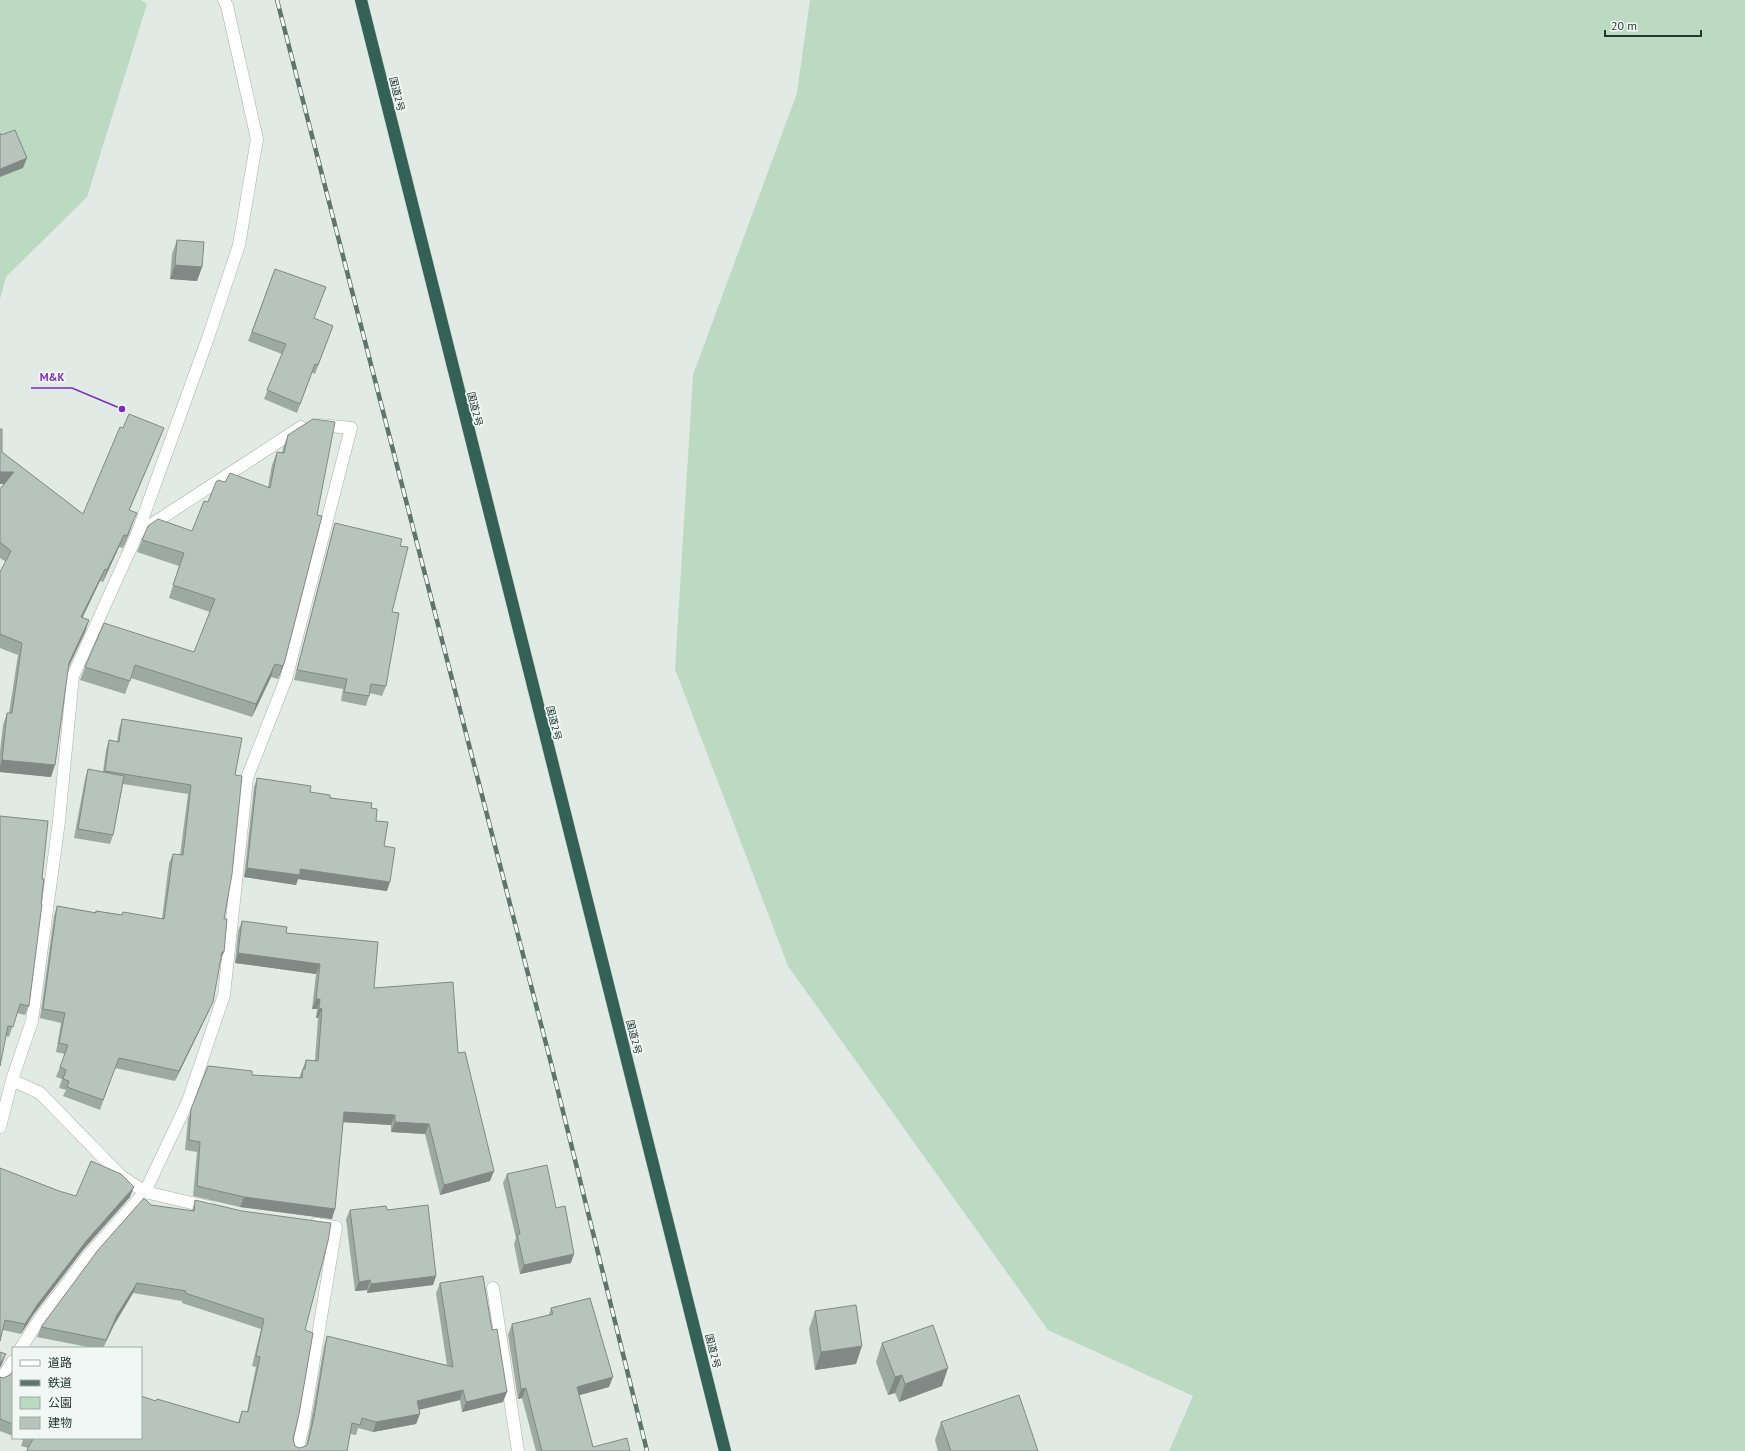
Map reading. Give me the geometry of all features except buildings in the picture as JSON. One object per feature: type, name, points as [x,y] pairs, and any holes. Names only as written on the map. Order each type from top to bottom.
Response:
[{"type":"highway","name":"国道2号","points":[[361,0],[726,1451]]},
{"type":"street","points":[[0,1126],[12,1080],[32,1021],[59,821],[73,676],[137,534],[208,338],[239,245],[257,139],[227,6],[224,0]]},
{"type":"street","points":[[22,1347],[39,1320],[89,1255],[145,1192],[188,1101],[224,996],[247,778],[286,679],[351,428],[306,424],[137,534]]},
{"type":"street","points":[[12,1080],[40,1094],[121,1176],[145,1192],[217,1209]]},
{"type":"street","points":[[297,1451],[303,1426],[336,1227],[306,1223]]},
{"type":"street","points":[[493,1288],[518,1451]]},
{"type":"street","points":[[0,1381],[12,1363]]},
{"type":"green space","points":[[0,0],[141,0],[147,4],[87,197],[6,277],[0,299]]},
{"type":"green space","points":[[810,0],[1745,0],[1745,1451],[1169,1451],[1193,1396],[1048,1330],[788,966],[675,669],[693,375],[797,93]]},
{"type":"railway","points":[[277,0],[552,1067],[647,1451]]},
{"type":"place","name":"M&K","points":[[122,409]]}]
